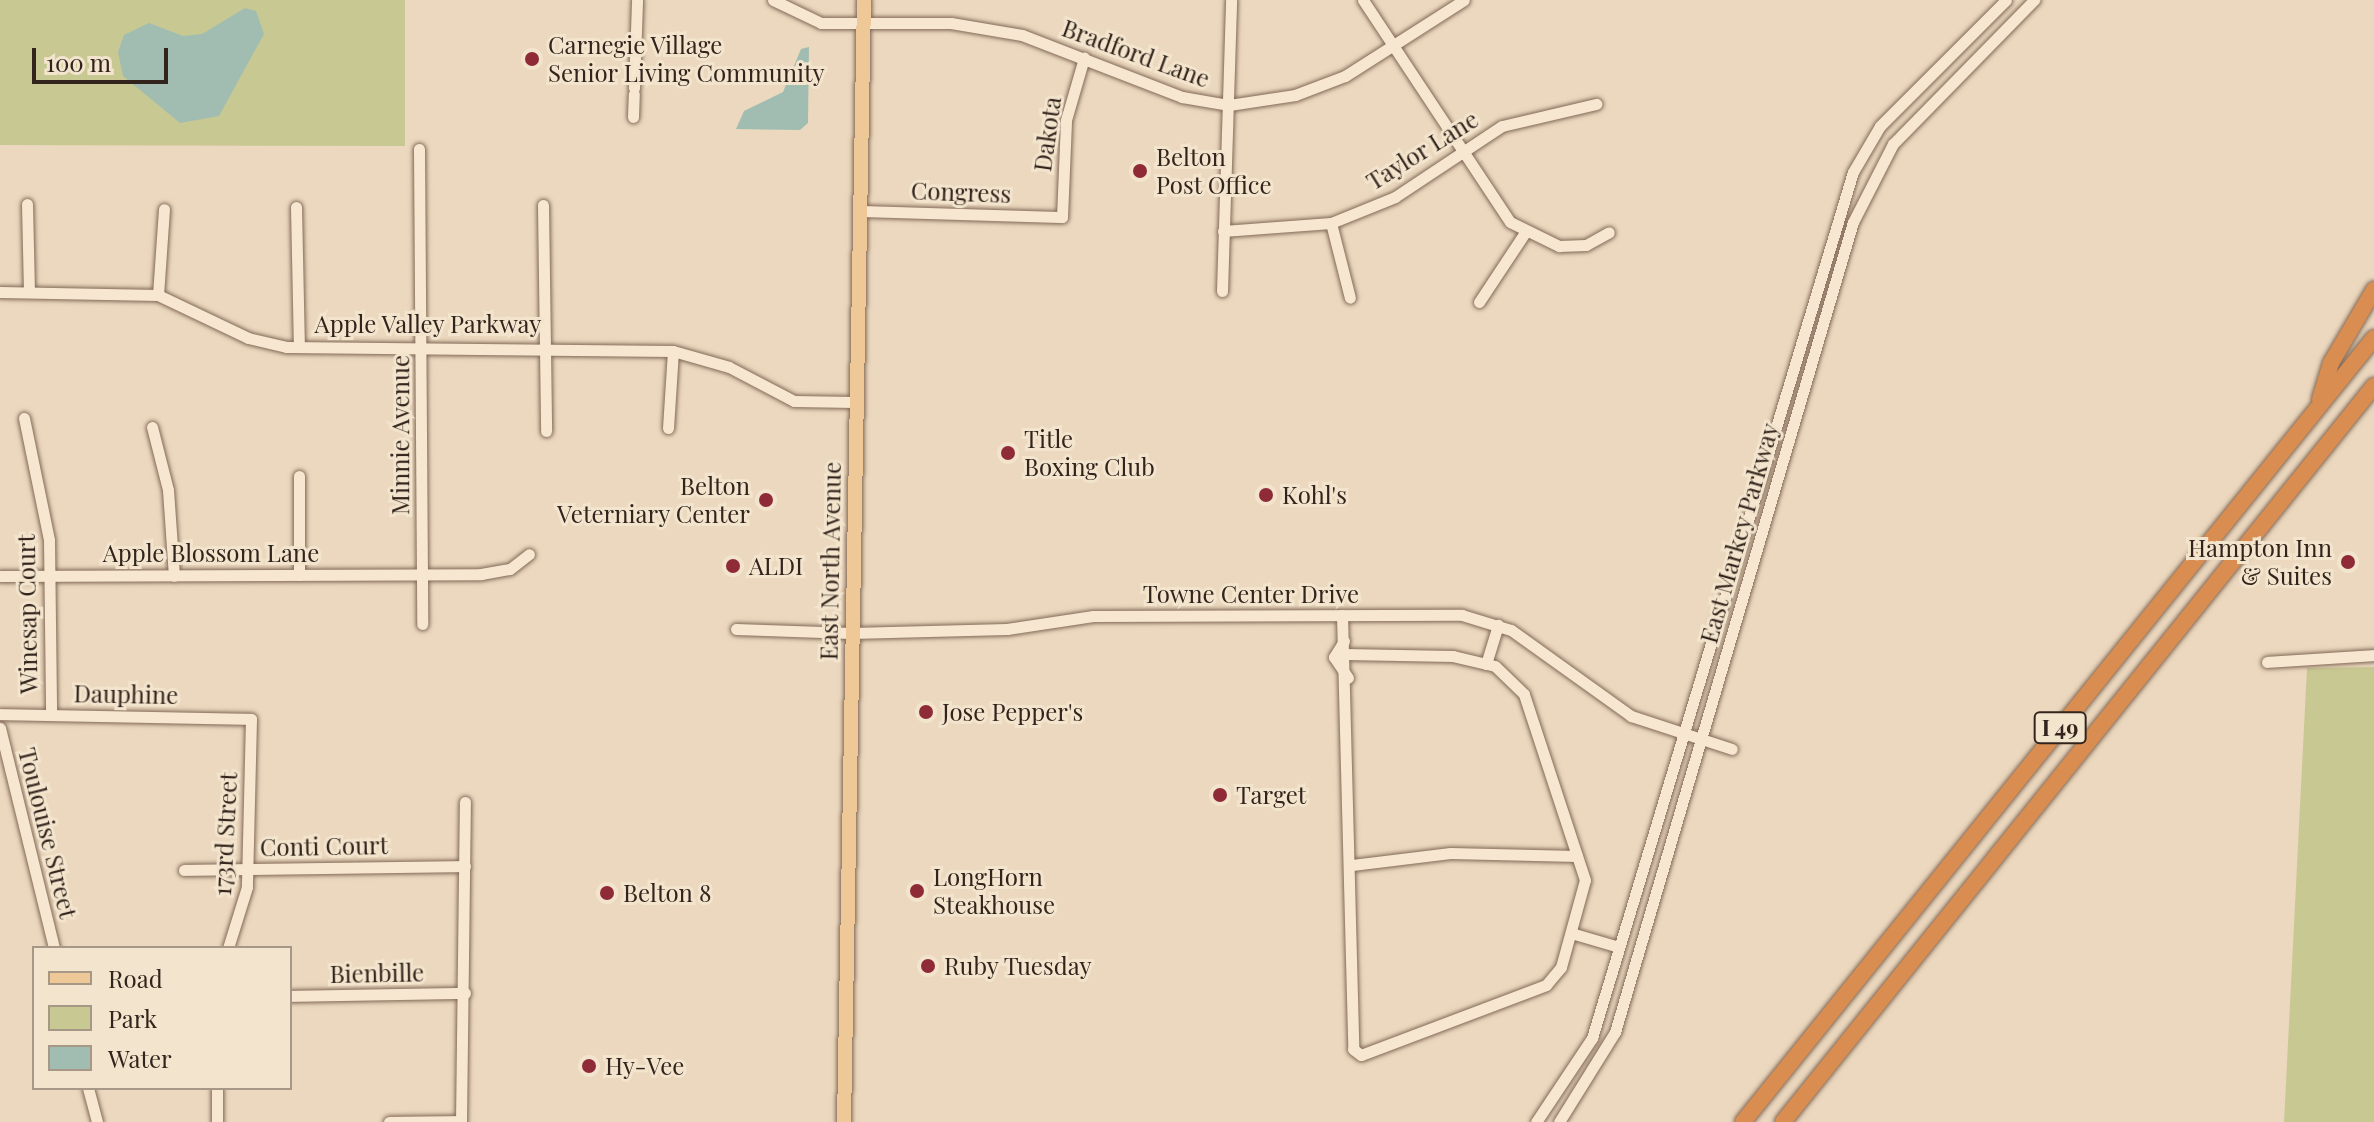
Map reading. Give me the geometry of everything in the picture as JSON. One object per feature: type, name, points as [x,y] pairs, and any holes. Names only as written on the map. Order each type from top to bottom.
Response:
[{"type":"highway","points":[[2318,407],[2331,363],[2374,290]]},
{"type":"highway","name":"I 49","points":[[1743,1122],[2374,338]]},
{"type":"highway","name":"I 49","points":[[1783,1122],[2374,386]]},
{"type":"highway","points":[[2337,432],[2374,405]]},
{"type":"main road","name":"East North Avenue","points":[[844,1122],[864,0]]},
{"type":"street","points":[[633,117],[637,0]]},
{"type":"street","name":"Bradford Lane","points":[[773,0],[800,19],[987,27],[1084,58],[1182,97],[1229,105],[1311,91],[1388,48],[1464,0]]},
{"type":"street","points":[[1222,291],[1231,0]]},
{"type":"street","points":[[1363,0],[1388,48],[1459,152],[1524,234],[1571,246],[1609,232]]},
{"type":"street","name":"East Markey Parkway","points":[[1536,1122],[1592,1038],[1853,172],[1880,126],[2006,0]]},
{"type":"street","name":"East Markey Parkway","points":[[1559,1122],[1615,1032],[1866,194],[1893,144],[2034,0]]},
{"type":"street","name":"Dakota","points":[[1062,217],[1066,120],[1084,58]]},
{"type":"street","name":"Taylor Lane","points":[[1223,231],[1331,223],[1395,197],[1459,152],[1521,119],[1596,104]]},
{"type":"street","name":"Minnie Avenue","points":[[419,149],[422,624]]},
{"type":"street","points":[[27,204],[29,291]]},
{"type":"street","points":[[543,205],[546,431]]},
{"type":"street","points":[[296,207],[299,347]]},
{"type":"street","points":[[158,295],[164,209]]},
{"type":"street","name":"Congress","points":[[859,211],[1062,217]]},
{"type":"street","points":[[1331,223],[1350,298]]},
{"type":"street","points":[[1479,302],[1524,234]]},
{"type":"street","name":"Apple Valley Parkway","points":[[0,292],[158,295],[248,338],[299,347],[545,345],[673,351],[729,367],[794,401],[855,402]]},
{"type":"street","points":[[668,428],[673,351]]},
{"type":"street","name":"Winesap Court","points":[[24,418],[46,514],[50,576],[51,715]]},
{"type":"street","points":[[152,427],[168,490],[174,576]]},
{"type":"street","points":[[299,476],[299,575]]},
{"type":"street","name":"Apple Blossom Lane","points":[[0,576],[495,573],[529,554]]},
{"type":"street","points":[[1342,615],[1345,648]]},
{"type":"street","name":"Towne Center Drive","points":[[736,629],[851,633],[1007,629],[1093,616],[1462,615],[1498,625],[1604,702],[1681,736],[1732,749]]},
{"type":"street","points":[[1486,664],[1498,625]]},
{"type":"street","points":[[1345,648],[1453,656],[1486,664],[1524,694],[1585,880],[1561,967],[1546,985],[1361,1055],[1353,1049],[1348,678],[1334,657],[1345,648]]},
{"type":"street","points":[[2267,662],[2374,655]]},
{"type":"street","name":"Dauphine","points":[[0,714],[251,719]]},
{"type":"street","name":"173rd Street","points":[[229,946],[249,869],[251,719]]},
{"type":"street","name":"Toulouise Street","points":[[0,728],[54,946]]},
{"type":"street","points":[[389,1122],[461,1122],[465,802]]},
{"type":"street","points":[[1352,865],[1450,853],[1577,856]]},
{"type":"street","name":"Conti Court","points":[[184,870],[465,866]]},
{"type":"street","points":[[1571,933],[1619,947]]},
{"type":"street","name":"Bienbille","points":[[292,996],[465,993]]},
{"type":"street","points":[[89,1090],[97,1122]]},
{"type":"street","points":[[217,1090],[217,1122]]},
{"type":"green space","points":[[0,0],[405,0],[405,146],[0,145]]},
{"type":"green space","points":[[2374,667],[2374,1122],[2284,1122],[2307,668]]},
{"type":"water","points":[[245,8],[256,11],[264,34],[219,116],[180,123],[123,76],[118,52],[124,35],[149,23],[183,36],[202,34]]},
{"type":"water","points":[[809,47],[808,123],[800,130],[736,129],[744,111],[783,92],[801,49]]},
{"type":"place","name":"Carnegie Village Senior Living Community","points":[[532,59]]},
{"type":"place","name":"Belton Post Office","points":[[1140,171]]},
{"type":"place","name":"Title Boxing Club","points":[[1008,453]]},
{"type":"place","name":"Kohl's","points":[[1266,495]]},
{"type":"place","name":"Belton Veterniary Center","points":[[766,500]]},
{"type":"place","name":"Hampton Inn & Suites","points":[[2348,562]]},
{"type":"place","name":"ALDI","points":[[733,566]]},
{"type":"place","name":"Jose Pepper's","points":[[926,712]]},
{"type":"place","name":"Target","points":[[1220,795]]},
{"type":"place","name":"LongHorn Steakhouse","points":[[917,891]]},
{"type":"place","name":"Belton 8","points":[[607,893]]},
{"type":"place","name":"Ruby Tuesday","points":[[928,966]]},
{"type":"place","name":"Hy-Vee","points":[[589,1066]]}]
